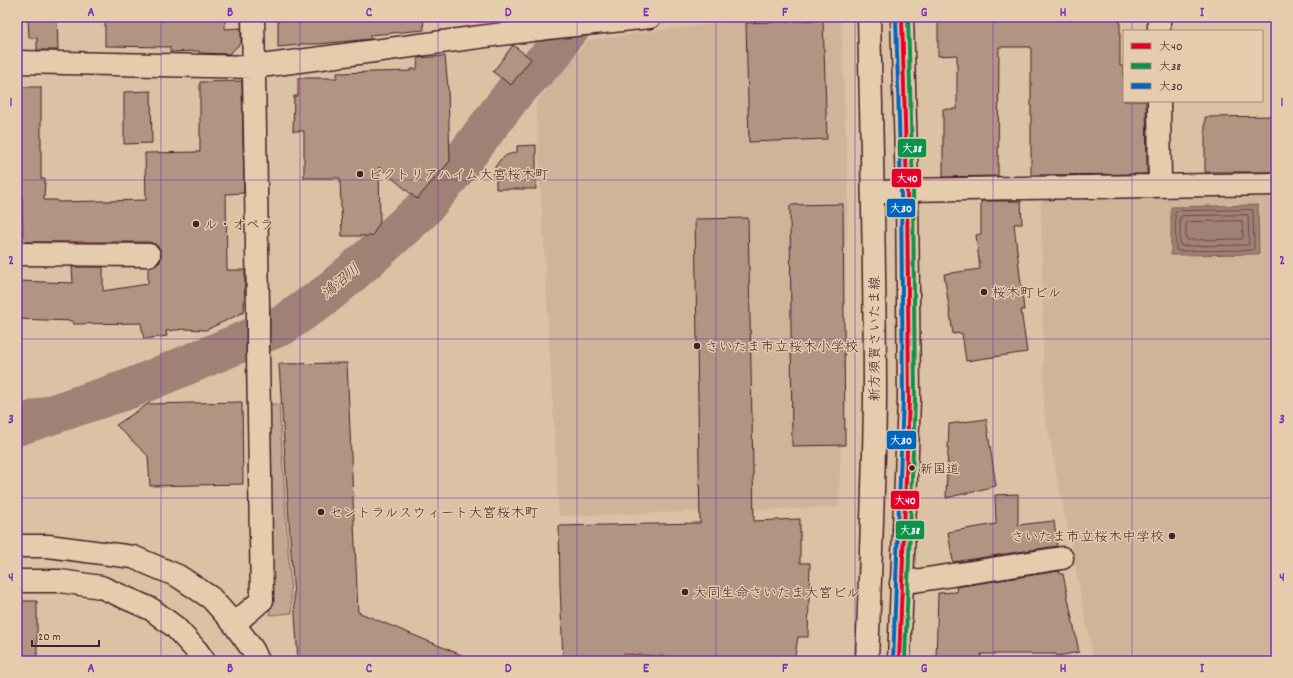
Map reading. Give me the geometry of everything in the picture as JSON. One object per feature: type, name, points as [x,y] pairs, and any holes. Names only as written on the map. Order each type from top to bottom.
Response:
[{"type":"street","points":[[234,624],[262,600],[253,17]]},
{"type":"street","points":[[17,62],[254,67],[548,28],[569,21],[591,24],[650,17]]},
{"type":"street","name":"新方須賀さいたま線","points":[[867,661],[875,399],[873,193],[869,17]]},
{"type":"street","points":[[899,661],[909,399],[908,190],[902,17]]},
{"type":"street","points":[[1159,17],[1159,30]]},
{"type":"street","points":[[1159,102],[1160,186]]},
{"type":"street","points":[[873,193],[908,190],[1276,184]]},
{"type":"street","points":[[17,254],[150,255]]},
{"type":"street","points":[[17,546],[48,546],[133,557],[178,576],[210,598],[234,624],[258,661]]},
{"type":"street","points":[[901,583],[1062,558]]},
{"type":"street","points":[[17,581],[60,581],[101,587],[151,609],[175,627],[204,661]]},
{"type":"shaded area","name":"さいたま市立桜木小学校","points":[[764,17],[841,17],[848,186],[839,507],[559,516],[536,103],[588,40]]},
{"type":"shaded area","name":"さいたま市立桜木中学校","points":[[1276,193],[1276,660],[1094,661],[1044,411],[1041,194]]},
{"type":"shaded area","points":[[266,404],[279,404],[292,613],[270,615]]},
{"type":"water","points":[[1258,205],[1259,254],[1171,255],[1171,207]]},
{"type":"building","points":[[28,17],[57,17],[58,50],[37,50],[37,38],[29,38]]},
{"type":"building","points":[[105,17],[225,17],[225,29],[241,28],[241,43],[229,54],[199,53],[199,51],[170,52],[170,47],[105,46]]},
{"type":"building","points":[[278,17],[423,17],[424,30],[370,35],[371,39],[278,47]]},
{"type":"building","points":[[938,17],[1120,17],[1120,66],[1123,66],[1123,102],[1146,102],[1147,174],[1031,175],[1031,47],[999,47],[998,176],[943,177],[943,109],[957,109],[957,55],[938,56]]},
{"type":"building","points":[[823,20],[827,139],[749,142],[746,23]]},
{"type":"building","points":[[513,45],[531,59],[511,85],[493,72]]},
{"type":"building","points":[[445,56],[448,88],[450,161],[417,199],[379,167],[380,222],[372,236],[342,236],[340,178],[304,178],[304,131],[293,131],[294,96],[298,96],[298,78],[337,78],[337,73],[411,71],[411,69],[417,69],[418,58]]},
{"type":"building","points":[[242,81],[244,193],[226,194],[227,270],[245,270],[244,312],[206,330],[185,329],[166,331],[167,336],[144,339],[141,323],[73,324],[73,321],[17,319],[17,281],[73,283],[72,267],[103,267],[103,291],[148,284],[148,268],[155,266],[160,262],[161,255],[160,249],[155,244],[149,242],[23,242],[22,197],[17,197],[17,87],[41,87],[41,179],[45,179],[44,200],[57,200],[57,202],[146,200],[145,153],[200,152],[200,82]]},
{"type":"building","points":[[151,91],[152,143],[124,144],[124,92]]},
{"type":"building","points":[[1276,116],[1276,172],[1205,172],[1205,117]]},
{"type":"building","points":[[536,145],[536,189],[496,189],[496,178],[493,176],[495,167],[500,160],[507,155],[517,152],[517,146]]},
{"type":"building","name":"桜木町ビル","points":[[981,201],[1021,201],[1022,224],[1014,224],[1024,310],[1021,310],[1027,352],[966,361],[962,333],[953,334],[944,274],[980,269],[976,235],[981,234]]},
{"type":"building","points":[[843,204],[845,445],[792,446],[790,205]]},
{"type":"building","name":"大同生命さいたま大宮ビル","points":[[748,218],[754,521],[800,519],[800,563],[810,563],[808,637],[798,637],[795,655],[792,661],[676,661],[676,657],[624,654],[624,661],[563,661],[559,526],[700,523],[695,219]]},
{"type":"building","name":"セントラルスウィート大宮桜木町","points":[[347,363],[358,612],[476,661],[298,661],[279,364]]},
{"type":"building","points":[[242,402],[243,484],[150,486],[148,456],[116,425],[148,404]]},
{"type":"building","points":[[986,419],[996,486],[946,498],[949,424]]},
{"type":"building","points":[[1018,494],[1018,525],[1054,521],[1057,546],[953,562],[948,532],[996,524],[995,495]]},
{"type":"building","points":[[1059,571],[1060,574],[1063,574],[1079,652],[1057,656],[1056,654],[981,654],[981,661],[936,661],[938,593],[957,592],[956,587]]},
{"type":"building","points":[[17,601],[37,601],[37,661],[17,661]]},
{"type":"waterway","name":"鴻沼川","points":[[17,426],[129,389],[283,325],[327,294],[421,211],[452,174],[516,90],[553,53],[561,38],[579,17]]},
{"type":"transit line","name":"大30","points":[[893,661],[903,399],[901,190],[896,17]]},
{"type":"transit line","name":"大40","points":[[899,661],[909,399],[907,190],[902,17]]},
{"type":"transit line","name":"大38","points":[[905,661],[915,399],[913,190],[908,17]]},
{"type":"place","name":"ビクトリアハイム大宮桜木町","points":[[360,174]]},
{"type":"place","name":"ル・オペラ","points":[[196,224]]},
{"type":"place","name":"桜木町ビル","points":[[984,292]]},
{"type":"place","name":"さいたま市立桜木小学校","points":[[697,346]]},
{"type":"place","name":"新国道","points":[[912,468]]},
{"type":"place","name":"セントラルスウィート大宮桜木町","points":[[321,512]]},
{"type":"place","name":"さいたま市立桜木中学校","points":[[1172,536]]},
{"type":"place","name":"大同生命さいたま大宮ビル","points":[[685,592]]}]
